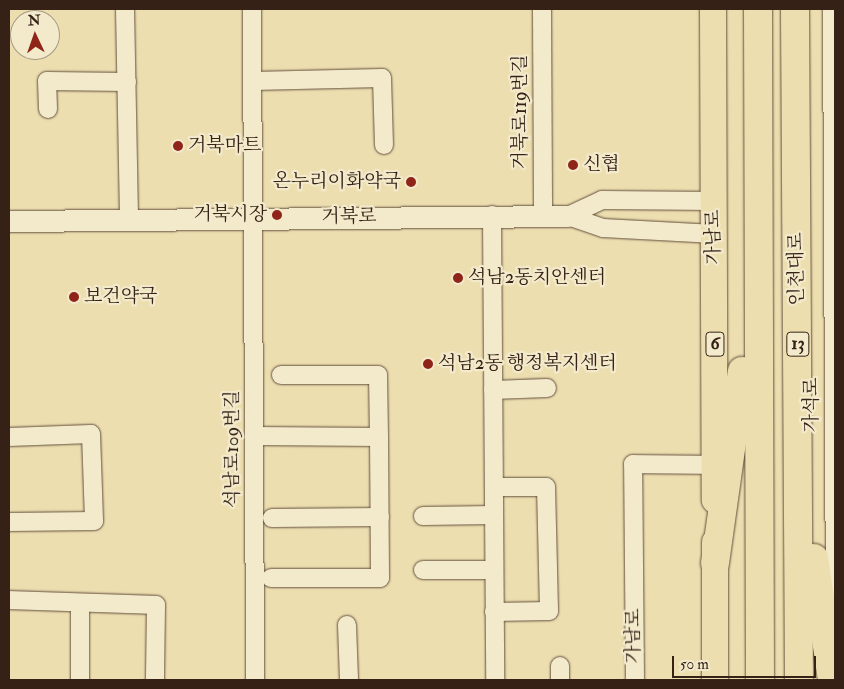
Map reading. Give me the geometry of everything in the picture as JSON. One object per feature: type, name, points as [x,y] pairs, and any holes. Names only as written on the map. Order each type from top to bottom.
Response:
[{"type":"highway","points":[[758,9],[756,242],[760,680]]},
{"type":"highway","name":"인천대로","points":[[795,9],[799,680]]},
{"type":"highway","points":[[715,564],[738,405],[756,242]]},
{"type":"highway","points":[[799,454],[834,680]]},
{"type":"main road","name":"가남로","points":[[713,9],[715,680]]},
{"type":"street","points":[[126,9],[129,220]]},
{"type":"street","name":"석남로109번길","points":[[252,9],[255,680]]},
{"type":"street","name":"거북로119번길","points":[[542,9],[543,214]]},
{"type":"street","name":"가석로","points":[[832,9],[834,680]]},
{"type":"street","points":[[253,81],[382,78],[384,145]]},
{"type":"street","points":[[48,109],[47,82],[127,82]]},
{"type":"street","points":[[568,216],[602,200],[714,201]]},
{"type":"street","name":"거북로","points":[[9,221],[543,214],[568,216]]},
{"type":"street","points":[[492,215],[495,680]]},
{"type":"street","points":[[568,216],[603,228],[715,234]]},
{"type":"street","points":[[271,578],[380,578],[378,375],[281,375]]},
{"type":"street","points":[[493,390],[547,388]]},
{"type":"street","points":[[9,436],[91,434],[94,521],[9,522]]},
{"type":"street","points":[[254,436],[379,437]]},
{"type":"street","name":"가남로","points":[[635,680],[633,464],[715,465]]},
{"type":"street","points":[[494,487],[546,487],[549,611],[494,612]]},
{"type":"street","points":[[423,516],[494,515]]},
{"type":"street","points":[[272,518],[380,517]]},
{"type":"street","points":[[423,570],[494,570]]},
{"type":"street","points":[[9,600],[156,605],[155,680]]},
{"type":"street","points":[[80,602],[80,680]]},
{"type":"street","points":[[347,625],[349,680]]},
{"type":"place","name":"거북마트","points":[[178,146]]},
{"type":"place","name":"신협","points":[[573,165]]},
{"type":"place","name":"온누리이화약국","points":[[411,182]]},
{"type":"place","name":"거북시장","points":[[277,215]]},
{"type":"place","name":"석남2동치안센터","points":[[458,278]]},
{"type":"place","name":"보건약국","points":[[74,297]]},
{"type":"place","name":"석남2동 행정복지센터","points":[[428,364]]}]
